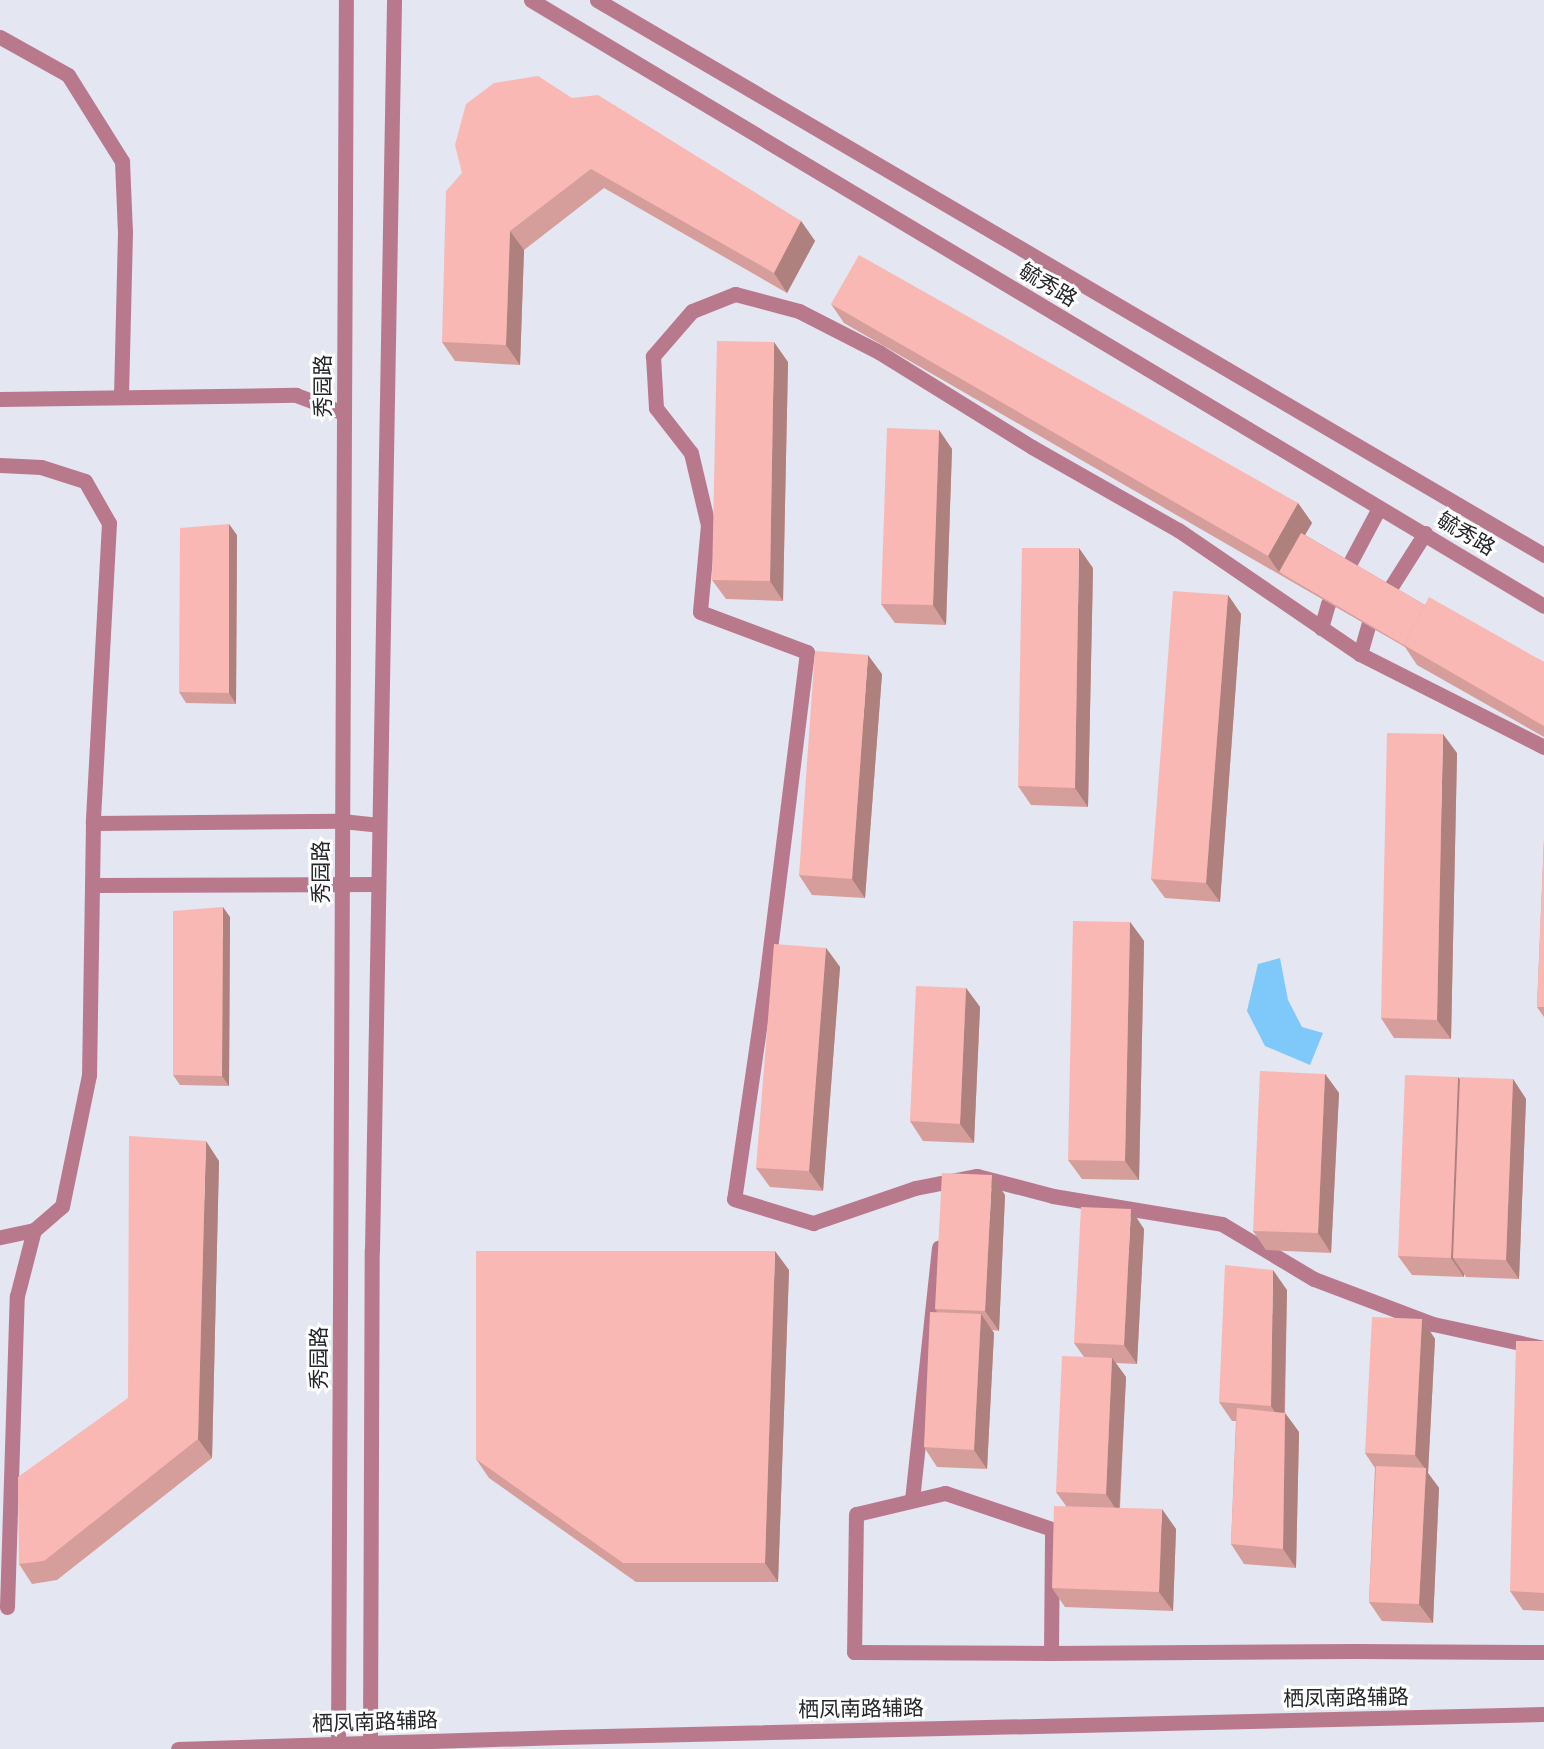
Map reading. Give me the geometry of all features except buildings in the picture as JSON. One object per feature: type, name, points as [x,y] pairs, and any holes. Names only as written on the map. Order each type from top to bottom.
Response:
[{"type":"street","name":"秀园路","points":[[338,1744],[346,0]]},
{"type":"street","points":[[370,1743],[372,1250],[394,0]]},
{"type":"street","name":"毓秀路","points":[[531,0],[1544,606]]},
{"type":"street","name":"毓秀路","points":[[597,0],[1544,555]]},
{"type":"street","points":[[0,37],[68,75],[122,161],[125,232],[121,398]]},
{"type":"street","points":[[1544,747],[1360,654],[1178,530],[1032,447],[879,352],[799,311],[735,294],[692,311],[653,356],[656,408],[691,453],[708,525],[700,612],[807,651],[767,974],[734,1199],[813,1223],[915,1188],[945,1188],[977,1176],[1053,1196],[1222,1224],[1314,1279],[1433,1324],[1544,1348]]},
{"type":"street","points":[[0,399],[296,395],[344,413]]},
{"type":"street","points":[[0,465],[41,466],[85,481],[109,523],[93,823],[89,1075],[62,1206],[34,1230],[0,1237]]},
{"type":"street","points":[[1321,628],[1328,604],[1379,508]]},
{"type":"street","points":[[1360,654],[1370,620],[1425,533]]},
{"type":"street","points":[[93,823],[342,821],[379,825]]},
{"type":"street","points":[[92,885],[378,884]]},
{"type":"street","points":[[912,1500],[941,1229]]},
{"type":"street","points":[[7,1607],[17,1296],[34,1230]]},
{"type":"street","points":[[1052,1653],[1052,1529],[945,1493],[856,1514],[854,1652],[1052,1653],[1544,1652]]},
{"type":"street","name":"栖凤南路辅路","points":[[178,1749],[1544,1714]]},
{"type":"water","points":[[1280,958],[1288,1000],[1302,1027],[1323,1033],[1310,1065],[1265,1046],[1247,1011],[1258,964]]}]
